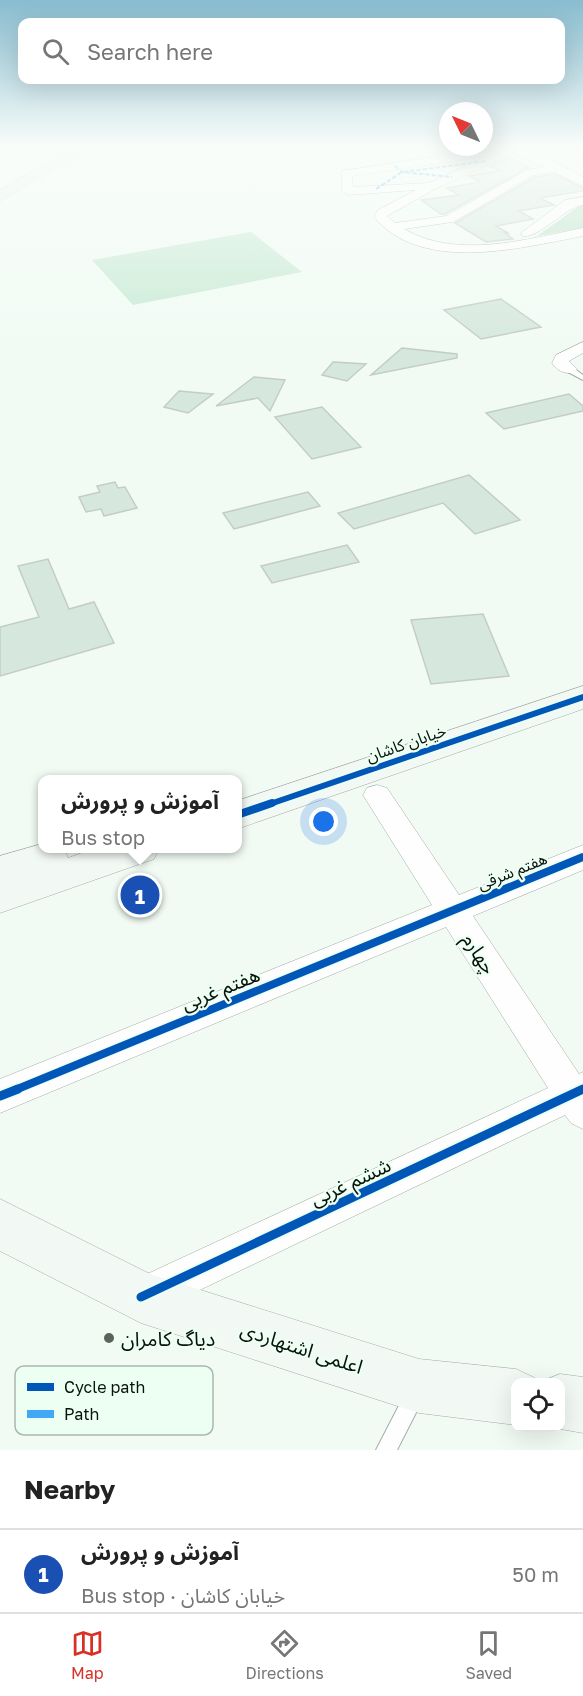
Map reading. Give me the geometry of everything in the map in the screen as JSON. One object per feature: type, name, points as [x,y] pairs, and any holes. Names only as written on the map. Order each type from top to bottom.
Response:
[{"type":"main road","name":"خیابان کاشان","points":[[242,813],[583,697]]},
{"type":"main road","name":"خیابان کاشان","points":[[242,797],[328,784]]},
{"type":"main road","points":[[0,872],[62,853]]},
{"type":"main road","points":[[0,897],[129,853]]},
{"type":"main road","name":"اعلمی اشتهاردی","points":[[0,1224],[141,1297],[419,1386],[511,1396]]},
{"type":"main road","points":[[565,1403],[583,1405]]},
{"type":"street","points":[[382,214],[380,217],[390,227],[423,242],[482,250],[583,232]]},
{"type":"street","points":[[390,227],[449,219],[458,214]]},
{"type":"street","points":[[527,233],[553,214]]},
{"type":"street","points":[[569,369],[560,363],[562,358],[583,346]]},
{"type":"street","name":"چهارم","points":[[377,795],[579,1098]]},
{"type":"street","name":"هفتم شرقی","points":[[452,910],[583,857]]},
{"type":"street","name":"هفتم غربی","points":[[0,1096],[452,910]]},
{"type":"street","name":"ششم غربی","points":[[141,1297],[579,1098]]},
{"type":"lane","points":[[569,369],[583,378]]},
{"type":"lane","points":[[386,1450],[419,1386]]},
{"type":"green space","points":[[568,214],[583,214],[583,228],[537,236]]},
{"type":"green space","points":[[251,232],[302,272],[133,305],[92,260]]},
{"type":"building","points":[[471,214],[524,214],[533,219],[496,226],[513,239],[486,242],[455,223]]},
{"type":"building","points":[[501,299],[541,327],[481,339],[444,310]]},
{"type":"building","points":[[402,348],[457,354],[457,358],[371,375]]},
{"type":"building","points":[[333,362],[366,364],[347,381],[322,375]]},
{"type":"building","points":[[254,377],[285,380],[270,411],[258,398],[216,406]]},
{"type":"building","points":[[179,391],[213,394],[188,413],[164,407]]},
{"type":"building","points":[[569,394],[583,406],[583,411],[504,429],[486,413]]},
{"type":"building","points":[[322,407],[361,447],[312,459],[275,417]]},
{"type":"building","points":[[469,475],[520,520],[475,534],[443,503],[354,529],[338,513]]},
{"type":"building","points":[[115,482],[118,488],[125,487],[137,508],[104,516],[101,509],[86,512],[79,497],[100,492],[97,486]]},
{"type":"building","points":[[308,492],[320,506],[234,529],[223,513]]},
{"type":"building","points":[[347,545],[359,562],[272,583],[261,566]]},
{"type":"building","points":[[48,559],[69,609],[94,602],[114,643],[0,676],[0,627],[39,617],[18,566]]},
{"type":"building","points":[[483,614],[509,676],[431,684],[411,620]]},
{"type":"cycle path","points":[[242,813],[583,697]]},
{"type":"cycle path","points":[[0,1096],[583,857]]},
{"type":"cycle path","points":[[141,1297],[583,1089]]},
{"type":"place","name":"آموزش و پرورش","points":[[140,895]]},
{"type":"place","name":"دیاگ کامران","points":[[109,1338]]}]
